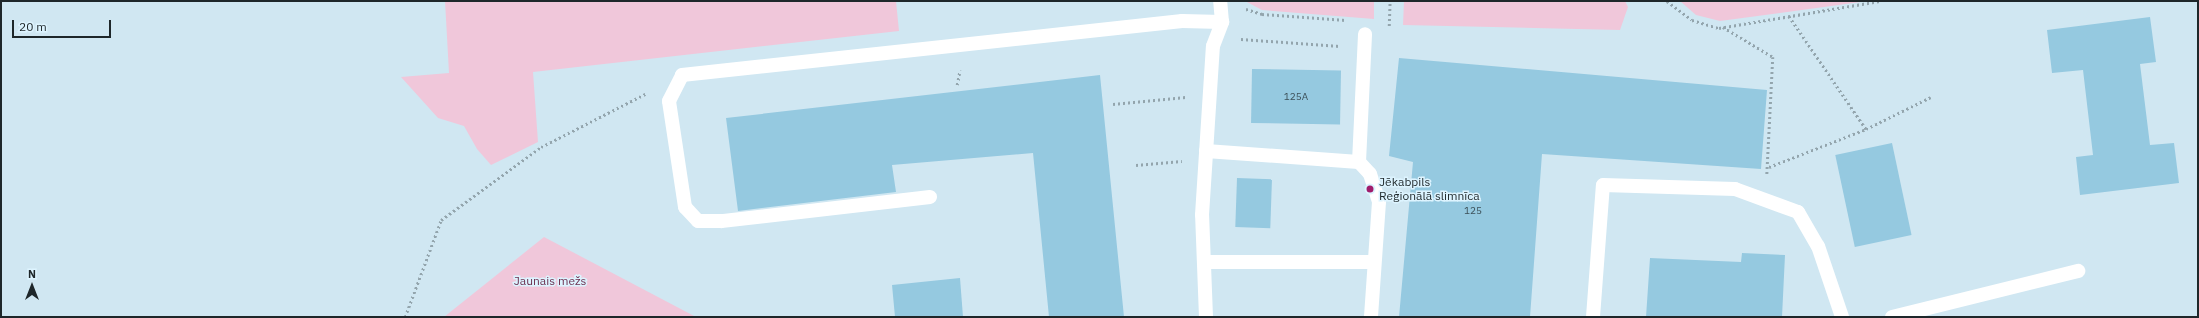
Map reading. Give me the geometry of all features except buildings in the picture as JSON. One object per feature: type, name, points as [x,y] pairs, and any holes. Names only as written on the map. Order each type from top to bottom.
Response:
[{"type":"lane","points":[[1206,317],[1202,215],[1213,46],[1222,22],[1220,1]]},
{"type":"lane","points":[[930,198],[721,221],[698,221],[685,207],[669,101],[682,74],[1182,21],[1222,22]]},
{"type":"lane","points":[[1359,162],[1365,34]]},
{"type":"lane","points":[[1206,155],[1359,162],[1370,174],[1379,202],[1370,317]]},
{"type":"lane","points":[[1593,317],[1603,185],[1735,189],[1798,212],[1818,246],[1842,317]]},
{"type":"lane","points":[[1204,262],[1374,262]]},
{"type":"lane","points":[[1892,317],[2078,271]]},
{"type":"path","points":[[1667,1],[1692,20],[1723,28],[1773,57],[1769,167],[1762,198]]},
{"type":"path","points":[[1723,28],[1880,1]]},
{"type":"path","points":[[1242,5],[1245,9],[1262,14],[1349,20]]},
{"type":"path","points":[[1789,16],[1866,129]]},
{"type":"path","points":[[1381,23],[1389,24]]},
{"type":"path","points":[[406,317],[441,220],[541,147],[647,93]]},
{"type":"path","points":[[1113,104],[1210,94]]},
{"type":"path","points":[[1769,167],[1866,129],[1931,97]]},
{"type":"path","points":[[1136,165],[1206,155]]},
{"type":"green space","points":[[445,1],[896,1],[899,31],[533,72],[538,142],[491,165],[477,149],[464,126],[438,118],[401,77],[449,73]]},
{"type":"green space","points":[[1245,1],[1374,1],[1374,19],[1262,10]]},
{"type":"green space","points":[[1404,1],[1625,1],[1628,7],[1620,30],[1403,25]]},
{"type":"green space","points":[[1680,1],[1868,1],[1720,21],[1696,15]]},
{"type":"green space","name":"Jaunais mežs","points":[[544,237],[696,317],[444,317]]},
{"type":"place","name":"Jēkabpils Reģionālā slimnīca","points":[[1370,189]]}]
